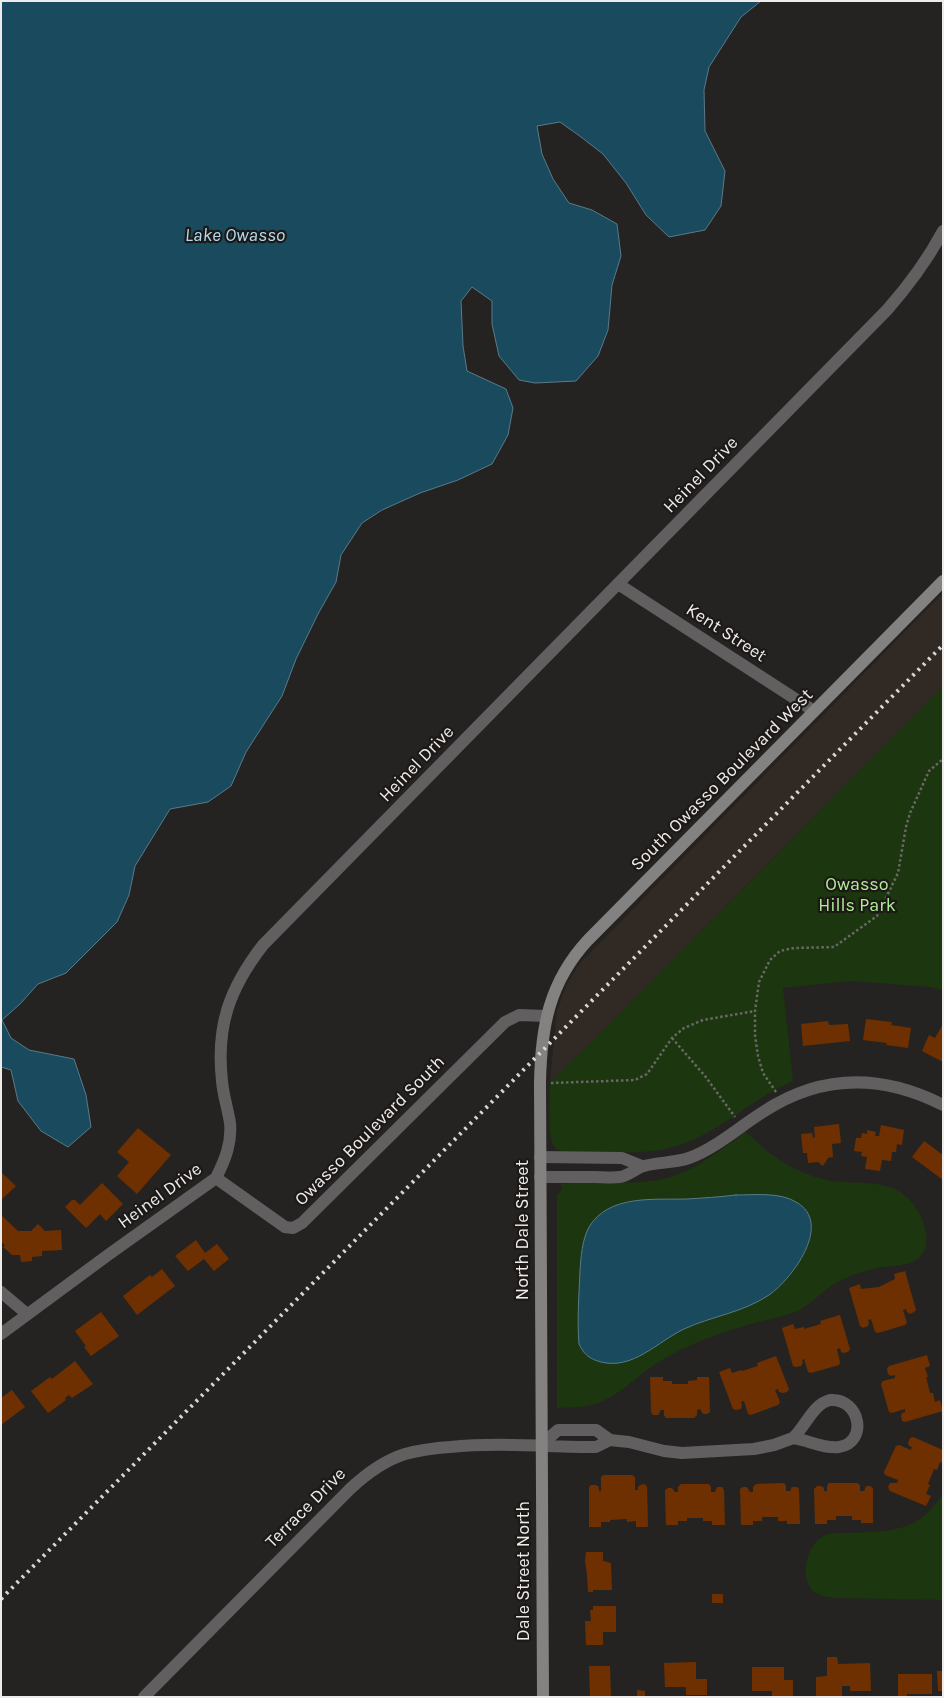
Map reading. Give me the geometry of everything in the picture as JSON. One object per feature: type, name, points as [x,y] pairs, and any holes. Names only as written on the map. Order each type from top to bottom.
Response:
[{"type":"street","name":"Heinel Drive","points":[[1,1334],[216,1178],[226,1159],[230,1142],[230,1124],[222,1084],[220,1061],[221,1034],[226,1012],[236,987],[247,966],[263,945],[887,310],[913,280],[931,254],[943,231]]},
{"type":"street","name":"South Owasso Boulevard West","points":[[546,1016],[559,980],[567,965],[580,949],[943,581]]},
{"type":"street","name":"Kent Street","points":[[618,584],[814,711]]},
{"type":"street","name":"Owasso Boulevard South","points":[[216,1178],[285,1227],[293,1228],[302,1223],[505,1022],[518,1015],[546,1016]]},
{"type":"street","name":"North Dale Street","points":[[542,1444],[540,1083],[541,1052],[546,1016]]},
{"type":"street","points":[[540,1177],[622,1177],[642,1166],[688,1158],[710,1148],[782,1101],[826,1085],[852,1082],[879,1083],[902,1088],[943,1105]]},
{"type":"street","points":[[540,1158],[622,1158],[642,1166]]},
{"type":"street","points":[[1,1292],[27,1314]]},
{"type":"street","points":[[542,1444],[558,1430],[596,1430],[610,1440],[629,1442],[670,1452],[688,1453],[761,1448],[793,1438],[828,1446],[843,1446],[851,1441],[856,1433],[857,1417],[854,1410],[845,1402],[826,1400],[817,1407],[793,1438]]},
{"type":"street","name":"Terrace Drive","points":[[144,1697],[366,1474],[397,1458],[422,1450],[474,1444],[542,1444]]},
{"type":"street","name":"Dale Street North","points":[[542,1444],[543,1697]]},
{"type":"path","points":[[782,1101],[763,1073],[758,1056],[754,1010],[759,982],[770,960],[780,951],[794,948],[834,947],[877,916],[898,873],[910,813],[929,771],[943,759]]},
{"type":"path","points":[[540,1083],[635,1080],[647,1074],[672,1038],[684,1028],[703,1020],[754,1010]]},
{"type":"path","points":[[672,1038],[705,1076],[742,1126]]},
{"type":"shaded area","points":[[943,593],[943,686],[591,1043],[550,1082],[557,1011],[567,984],[581,962]]},
{"type":"green space","name":"Owasso Hills Park","points":[[943,686],[943,990],[931,987],[850,981],[783,988],[793,1081],[766,1095],[702,1136],[676,1146],[653,1151],[630,1152],[572,1153],[557,1149],[550,1134],[550,1082],[591,1043]]},
{"type":"green space","points":[[746,1132],[778,1159],[815,1177],[829,1181],[884,1186],[897,1190],[908,1198],[921,1216],[926,1234],[924,1252],[911,1263],[877,1268],[847,1277],[832,1285],[795,1312],[742,1326],[684,1348],[655,1364],[618,1393],[603,1401],[586,1406],[557,1408],[557,1195],[562,1189],[561,1184],[641,1182],[671,1177],[685,1172],[709,1158]]},
{"type":"green space","points":[[943,1493],[943,1600],[835,1598],[826,1597],[813,1591],[806,1578],[806,1570],[809,1554],[817,1540],[832,1533],[878,1532],[914,1523],[934,1506]]},
{"type":"water","name":"Lake Owasso","points":[[1,1],[761,1],[741,17],[709,67],[704,90],[705,131],[725,171],[721,206],[705,230],[669,237],[646,215],[626,183],[603,154],[560,122],[537,126],[542,154],[553,179],[569,203],[592,210],[617,224],[621,256],[612,285],[608,330],[598,356],[576,381],[535,383],[519,380],[499,356],[492,324],[492,301],[472,287],[461,301],[463,346],[467,371],[506,389],[513,408],[508,435],[492,464],[458,480],[420,493],[382,510],[362,523],[341,555],[336,582],[296,659],[282,696],[246,752],[231,786],[208,802],[170,809],[135,866],[129,895],[117,922],[66,973],[38,984],[2,1020],[11,1038],[29,1050],[74,1059],[86,1095],[91,1127],[68,1147],[41,1131],[18,1101],[11,1070],[1,1067]]},
{"type":"water","points":[[736,1195],[783,1197],[796,1202],[807,1211],[811,1223],[810,1236],[798,1264],[788,1277],[769,1295],[759,1301],[684,1329],[634,1359],[613,1363],[601,1362],[585,1354],[579,1344],[578,1335],[581,1260],[583,1243],[587,1232],[598,1216],[620,1204],[634,1201]]},
{"type":"building","points":[[866,1019],[892,1022],[891,1025],[911,1028],[908,1048],[863,1040]]},
{"type":"building","points":[[828,1021],[829,1025],[848,1024],[850,1041],[803,1046],[801,1024]]},
{"type":"building","points":[[943,1024],[943,1062],[922,1051],[929,1035],[935,1038]]},
{"type":"building","points":[[839,1124],[841,1143],[832,1144],[833,1157],[828,1158],[823,1166],[818,1162],[808,1163],[807,1153],[803,1153],[801,1134],[812,1133],[813,1138],[815,1137],[814,1127]]},
{"type":"building","points":[[881,1125],[904,1130],[902,1145],[897,1144],[896,1152],[892,1152],[891,1161],[882,1160],[880,1171],[865,1169],[867,1157],[861,1156],[862,1152],[854,1151],[856,1138],[861,1138],[862,1133],[867,1134],[867,1130],[876,1132],[875,1136],[879,1136]]},
{"type":"building","points":[[138,1128],[171,1155],[137,1194],[117,1176],[129,1162],[117,1152]]},
{"type":"building","points":[[924,1141],[943,1155],[943,1180],[912,1157]]},
{"type":"building","points":[[1,1172],[16,1186],[2,1199],[1,1198]]},
{"type":"building","points":[[102,1183],[123,1204],[106,1221],[100,1214],[86,1228],[65,1207],[72,1200],[75,1200],[80,1205]]},
{"type":"building","points":[[1,1215],[18,1231],[31,1231],[38,1224],[45,1231],[61,1230],[62,1250],[42,1251],[42,1256],[32,1257],[32,1261],[21,1262],[20,1255],[12,1255],[3,1247],[5,1245],[1,1242]]},
{"type":"building","points":[[196,1240],[205,1253],[217,1244],[229,1259],[214,1271],[204,1259],[188,1271],[175,1256]]},
{"type":"building","points":[[162,1269],[175,1286],[137,1315],[123,1296],[150,1275],[152,1277]]},
{"type":"building","points":[[905,1271],[916,1310],[910,1314],[906,1309],[903,1310],[907,1323],[878,1333],[875,1332],[871,1319],[868,1320],[868,1326],[863,1328],[860,1326],[849,1288],[860,1284],[861,1289],[879,1287],[895,1279],[894,1274]]},
{"type":"building","points":[[101,1312],[119,1336],[91,1356],[75,1331]]},
{"type":"building","points":[[840,1315],[850,1349],[844,1353],[841,1352],[840,1348],[837,1349],[839,1365],[811,1373],[808,1372],[804,1359],[801,1366],[793,1366],[782,1328],[793,1324],[795,1329],[804,1327],[804,1329],[821,1324],[820,1321]]},
{"type":"building","points":[[927,1355],[930,1366],[925,1368],[930,1393],[933,1393],[935,1402],[940,1400],[943,1411],[905,1422],[902,1421],[901,1416],[905,1409],[892,1413],[889,1412],[881,1384],[883,1381],[895,1378],[895,1375],[891,1376],[888,1374],[887,1369],[889,1366]]},
{"type":"building","points":[[776,1356],[789,1389],[783,1393],[779,1392],[778,1389],[775,1390],[780,1402],[778,1405],[751,1415],[748,1414],[744,1401],[741,1402],[741,1409],[733,1409],[719,1372],[730,1368],[732,1373],[742,1371],[758,1366],[757,1363]]},
{"type":"building","points":[[75,1361],[93,1384],[72,1398],[69,1395],[65,1398],[66,1400],[48,1413],[31,1391],[50,1377],[52,1379]]},
{"type":"building","points":[[650,1377],[663,1377],[663,1381],[672,1381],[672,1384],[688,1384],[688,1381],[697,1380],[697,1377],[709,1377],[710,1412],[703,1414],[700,1409],[697,1410],[697,1415],[694,1418],[666,1418],[664,1410],[660,1410],[658,1415],[653,1415],[651,1412]]},
{"type":"building","points":[[12,1390],[25,1407],[1,1425],[1,1398]]},
{"type":"building","points":[[913,1437],[943,1450],[943,1463],[940,1462],[937,1470],[934,1469],[928,1484],[930,1485],[926,1494],[931,1496],[926,1506],[890,1491],[888,1487],[890,1483],[897,1483],[898,1480],[885,1475],[884,1472],[896,1446],[899,1445],[911,1450],[912,1447],[908,1443],[910,1438]]},
{"type":"building","points":[[604,1475],[632,1475],[635,1477],[635,1490],[638,1490],[640,1485],[645,1484],[647,1487],[648,1527],[636,1527],[636,1521],[627,1522],[627,1519],[610,1520],[610,1522],[601,1522],[601,1527],[589,1527],[589,1487],[596,1485],[599,1487],[599,1491],[601,1491],[601,1477]]},
{"type":"building","points":[[784,1483],[786,1491],[790,1491],[792,1487],[799,1489],[800,1524],[787,1524],[787,1521],[778,1521],[778,1517],[762,1517],[762,1521],[753,1521],[753,1525],[741,1525],[740,1489],[747,1487],[750,1492],[753,1492],[753,1487],[756,1484]]},
{"type":"building","points":[[829,1483],[857,1483],[860,1485],[860,1491],[864,1491],[866,1486],[873,1488],[873,1523],[861,1523],[861,1520],[852,1520],[852,1516],[836,1516],[836,1520],[827,1520],[827,1524],[815,1524],[814,1489],[817,1486],[821,1486],[824,1488],[824,1491],[827,1491]]},
{"type":"building","points":[[681,1484],[709,1484],[711,1492],[715,1492],[717,1487],[722,1487],[724,1490],[725,1525],[712,1525],[712,1521],[703,1521],[703,1518],[687,1518],[687,1521],[678,1521],[678,1525],[666,1525],[665,1490],[672,1488],[675,1492],[678,1492],[678,1487]]},
{"type":"building","points":[[586,1552],[603,1552],[603,1561],[611,1563],[612,1590],[593,1590],[593,1592],[588,1592]]},
{"type":"building","points":[[712,1594],[723,1594],[723,1603],[712,1603]]},
{"type":"building","points":[[593,1606],[616,1606],[616,1632],[603,1632],[603,1645],[586,1645],[585,1621],[591,1621],[590,1610],[593,1610]]},
{"type":"building","points":[[827,1657],[837,1657],[838,1664],[870,1663],[871,1691],[850,1691],[850,1686],[842,1686],[842,1696],[816,1696],[816,1677],[827,1676]]},
{"type":"building","points":[[696,1662],[696,1679],[707,1679],[707,1695],[686,1695],[686,1687],[665,1687],[664,1663]]},
{"type":"building","points":[[589,1666],[610,1666],[611,1697],[590,1697]]},
{"type":"building","points":[[752,1667],[784,1667],[784,1680],[793,1680],[793,1697],[772,1697],[772,1691],[752,1691]]},
{"type":"building","points":[[937,1671],[943,1671],[943,1691],[938,1691]]},
{"type":"building","points":[[898,1674],[932,1674],[932,1694],[898,1696]]},
{"type":"building","points":[[637,1690],[645,1691],[645,1697],[637,1697]]},
{"type":"railway","points":[[1,1599],[943,645]]}]
